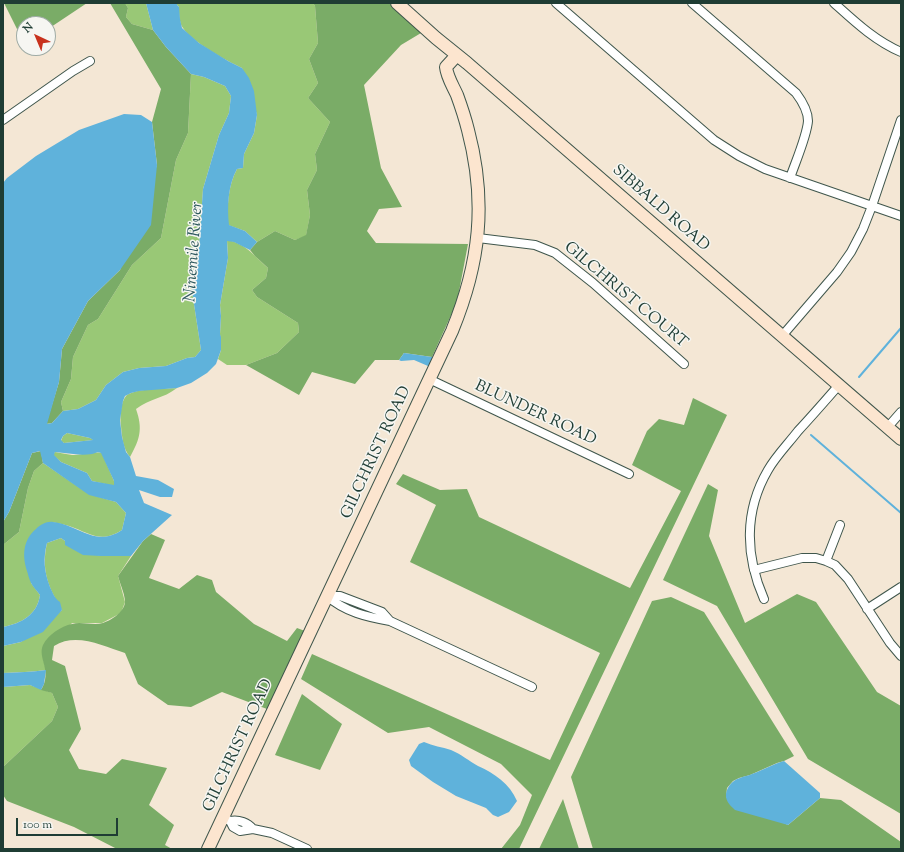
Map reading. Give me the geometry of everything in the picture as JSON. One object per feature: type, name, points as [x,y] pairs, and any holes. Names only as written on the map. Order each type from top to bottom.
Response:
[{"type":"street","name":"SIBBALD ROAD","points":[[397,3],[901,439]]},
{"type":"street","points":[[556,3],[714,140],[739,156],[765,169],[901,216]]},
{"type":"street","points":[[692,3],[796,93],[803,102],[808,120],[790,178]]},
{"type":"street","points":[[834,3],[861,27],[880,41],[901,52]]},
{"type":"street","name":"GILCHRIST ROAD","points":[[208,849],[226,820],[327,596],[429,380],[462,306],[473,269],[478,238],[479,209],[472,145],[457,96],[446,67],[457,55]]},
{"type":"street","points":[[3,120],[73,71],[90,61]]},
{"type":"street","points":[[782,336],[837,272],[863,229],[901,120]]},
{"type":"street","name":"GILCHRIST COURT","points":[[478,238],[536,245],[555,253],[593,283],[684,364]]},
{"type":"street","name":"BLUNDER ROAD","points":[[429,380],[629,474]]},
{"type":"street","points":[[764,599],[756,582],[750,551],[749,533],[757,494],[762,481],[774,460],[839,385]]},
{"type":"street","points":[[887,428],[900,415]]},
{"type":"street","points":[[826,561],[840,525]]},
{"type":"street","points":[[754,570],[802,558],[816,558],[834,565],[842,572],[890,643],[901,656]]},
{"type":"street","points":[[867,609],[901,587]]},
{"type":"street","points":[[327,596],[340,596],[382,612],[390,621],[532,687]]},
{"type":"street","points":[[226,820],[240,831],[253,829],[272,833],[307,849]]},
{"type":"green space","points":[[4,3],[87,3],[56,24],[56,16],[16,16],[16,27]]},
{"type":"green space","points":[[110,3],[125,3],[128,8],[126,17],[132,24],[153,30],[166,47],[191,74],[188,133],[176,160],[161,238],[132,265],[98,319],[88,325],[73,357],[71,379],[61,402],[63,411],[52,423],[46,424],[59,382],[62,349],[88,301],[120,270],[157,165],[152,122],[161,89]]},
{"type":"green space","points":[[125,3],[146,3],[153,30],[132,24],[126,17],[128,8]]},
{"type":"green space","points":[[177,3],[313,3],[315,6],[318,43],[309,59],[318,83],[308,98],[330,122],[315,154],[317,170],[307,190],[310,215],[306,236],[295,240],[275,231],[257,242],[245,231],[228,225],[230,189],[237,169],[243,168],[244,154],[254,133],[257,115],[242,68],[210,51],[194,39],[183,28]]},
{"type":"green space","points":[[313,3],[389,3],[421,33],[401,45],[364,85],[381,168],[402,207],[379,209],[367,231],[376,243],[468,244],[457,302],[432,357],[404,353],[399,360],[375,360],[355,384],[312,372],[299,395],[246,365],[277,353],[299,332],[298,323],[257,297],[252,290],[266,278],[268,268],[250,250],[257,242],[275,231],[295,240],[306,235],[310,215],[307,190],[317,170],[315,154],[330,122],[308,98],[318,83],[309,59],[318,43],[315,6]]},
{"type":"green space","points":[[191,74],[204,77],[225,86],[231,96],[229,113],[219,135],[203,189],[198,262],[192,291],[201,350],[195,357],[187,358],[166,366],[139,368],[123,372],[106,385],[96,400],[78,409],[63,411],[61,402],[71,379],[73,357],[88,325],[98,319],[132,265],[161,238],[176,160],[188,133]]},
{"type":"green space","points":[[227,240],[245,247],[268,268],[266,278],[252,290],[257,297],[298,323],[299,332],[277,353],[246,365],[227,365],[218,359],[221,350],[220,305],[228,258]]},
{"type":"green space","points":[[177,388],[172,392],[141,405],[136,409],[140,428],[136,445],[130,457],[123,443],[121,423],[122,406],[126,396],[130,393],[142,390]]},
{"type":"green space","points":[[693,398],[727,415],[519,849],[501,849],[520,825],[532,795],[501,764],[429,727],[388,733],[301,679],[312,654],[550,760],[600,653],[410,562],[436,505],[396,484],[403,474],[440,490],[467,489],[479,517],[630,588],[681,491],[632,465],[647,431],[659,419],[684,425]]},
{"type":"green space","points":[[67,433],[94,440],[64,443],[61,441],[63,436]]},
{"type":"green space","points":[[41,451],[43,463],[34,471],[28,488],[19,532],[3,545],[3,522],[9,512],[32,453]]},
{"type":"green space","points":[[55,452],[72,455],[96,452],[102,453],[114,481],[114,486],[92,481],[87,473],[61,462],[53,455]]},
{"type":"green space","points":[[43,463],[89,494],[116,502],[126,513],[122,530],[114,534],[101,537],[67,525],[51,522],[31,583],[40,595],[36,608],[28,617],[3,627],[3,545],[19,532],[28,488],[34,471]]},
{"type":"green space","points":[[708,484],[718,490],[709,536],[745,623],[797,594],[816,602],[877,692],[901,706],[901,814],[808,759],[717,606],[663,580]]},
{"type":"green space","points":[[151,534],[165,540],[149,578],[179,589],[197,575],[212,580],[216,592],[254,624],[287,641],[297,628],[305,631],[267,709],[222,692],[191,707],[168,705],[138,684],[125,653],[99,644],[80,640],[62,642],[54,646],[52,660],[65,666],[81,729],[69,750],[79,769],[106,774],[122,759],[167,768],[149,805],[174,825],[165,845],[172,849],[117,849],[74,827],[7,801],[3,795],[3,767],[52,721],[58,707],[52,693],[41,690],[46,677],[42,655],[45,641],[55,632],[68,625],[76,623],[103,623],[110,620],[121,611],[125,604],[125,600],[118,576],[143,541]]},
{"type":"green space","points":[[61,538],[100,556],[131,556],[118,576],[125,602],[121,613],[102,623],[72,623],[43,658],[46,670],[3,673],[3,646],[21,642],[62,610],[53,594],[45,570],[45,553],[47,543]]},
{"type":"green space","points":[[671,597],[704,612],[794,756],[733,781],[727,788],[726,797],[788,825],[820,798],[841,800],[901,842],[901,849],[593,849],[571,777],[652,601]]},
{"type":"green space","points":[[30,685],[52,693],[58,707],[52,721],[3,767],[3,687]]},
{"type":"green space","points":[[302,694],[342,724],[320,770],[275,755]]},
{"type":"green space","points":[[563,799],[579,849],[539,849]]},
{"type":"water","points":[[146,3],[177,3],[182,28],[199,43],[242,68],[249,78],[254,91],[257,115],[254,133],[244,154],[243,168],[237,169],[230,189],[228,218],[229,225],[245,231],[257,242],[250,250],[234,242],[227,241],[228,258],[220,305],[221,350],[216,364],[207,373],[191,383],[177,388],[131,393],[125,396],[123,401],[120,420],[122,437],[126,452],[130,457],[136,476],[158,480],[174,489],[172,497],[160,497],[139,490],[144,503],[172,515],[143,541],[131,556],[83,555],[65,545],[65,541],[61,538],[47,543],[45,554],[46,576],[56,599],[60,602],[62,610],[43,632],[21,642],[3,646],[3,627],[28,617],[36,608],[40,595],[30,581],[24,559],[26,543],[32,533],[42,525],[51,522],[63,524],[95,536],[104,537],[122,530],[126,513],[116,502],[89,495],[43,463],[40,451],[32,453],[9,512],[3,522],[3,183],[7,178],[36,156],[79,130],[124,114],[141,115],[152,122],[157,165],[151,225],[120,270],[88,301],[62,349],[59,382],[47,424],[52,423],[63,411],[78,409],[96,400],[106,385],[123,372],[139,368],[166,366],[187,358],[195,357],[201,350],[192,291],[198,262],[203,189],[219,135],[229,113],[231,96],[225,86],[204,77],[191,74],[166,47],[153,30]],"holes":[[[67,433],[90,438],[93,440],[64,443],[61,440]],[[55,452],[82,455],[97,452],[101,453],[114,481],[114,485],[92,481],[87,473],[61,462],[54,455]]]},
{"type":"water","points":[[404,353],[432,357],[432,361],[428,366],[414,360],[399,360]]},
{"type":"water","points":[[46,670],[44,684],[41,690],[30,685],[3,687],[3,673]]},
{"type":"water","points":[[424,742],[451,750],[490,772],[506,784],[517,801],[509,812],[498,817],[493,815],[486,808],[456,796],[433,782],[411,766],[409,760],[419,744]]},
{"type":"water","points":[[784,761],[820,793],[820,798],[788,825],[735,810],[730,805],[726,794],[728,788],[734,781]]},
{"type":"waterway","points":[[859,377],[901,328]]},
{"type":"waterway","points":[[811,435],[901,513]]},
{"type":"water label","name":"Ninemile River","points":[[195,252]]}]
